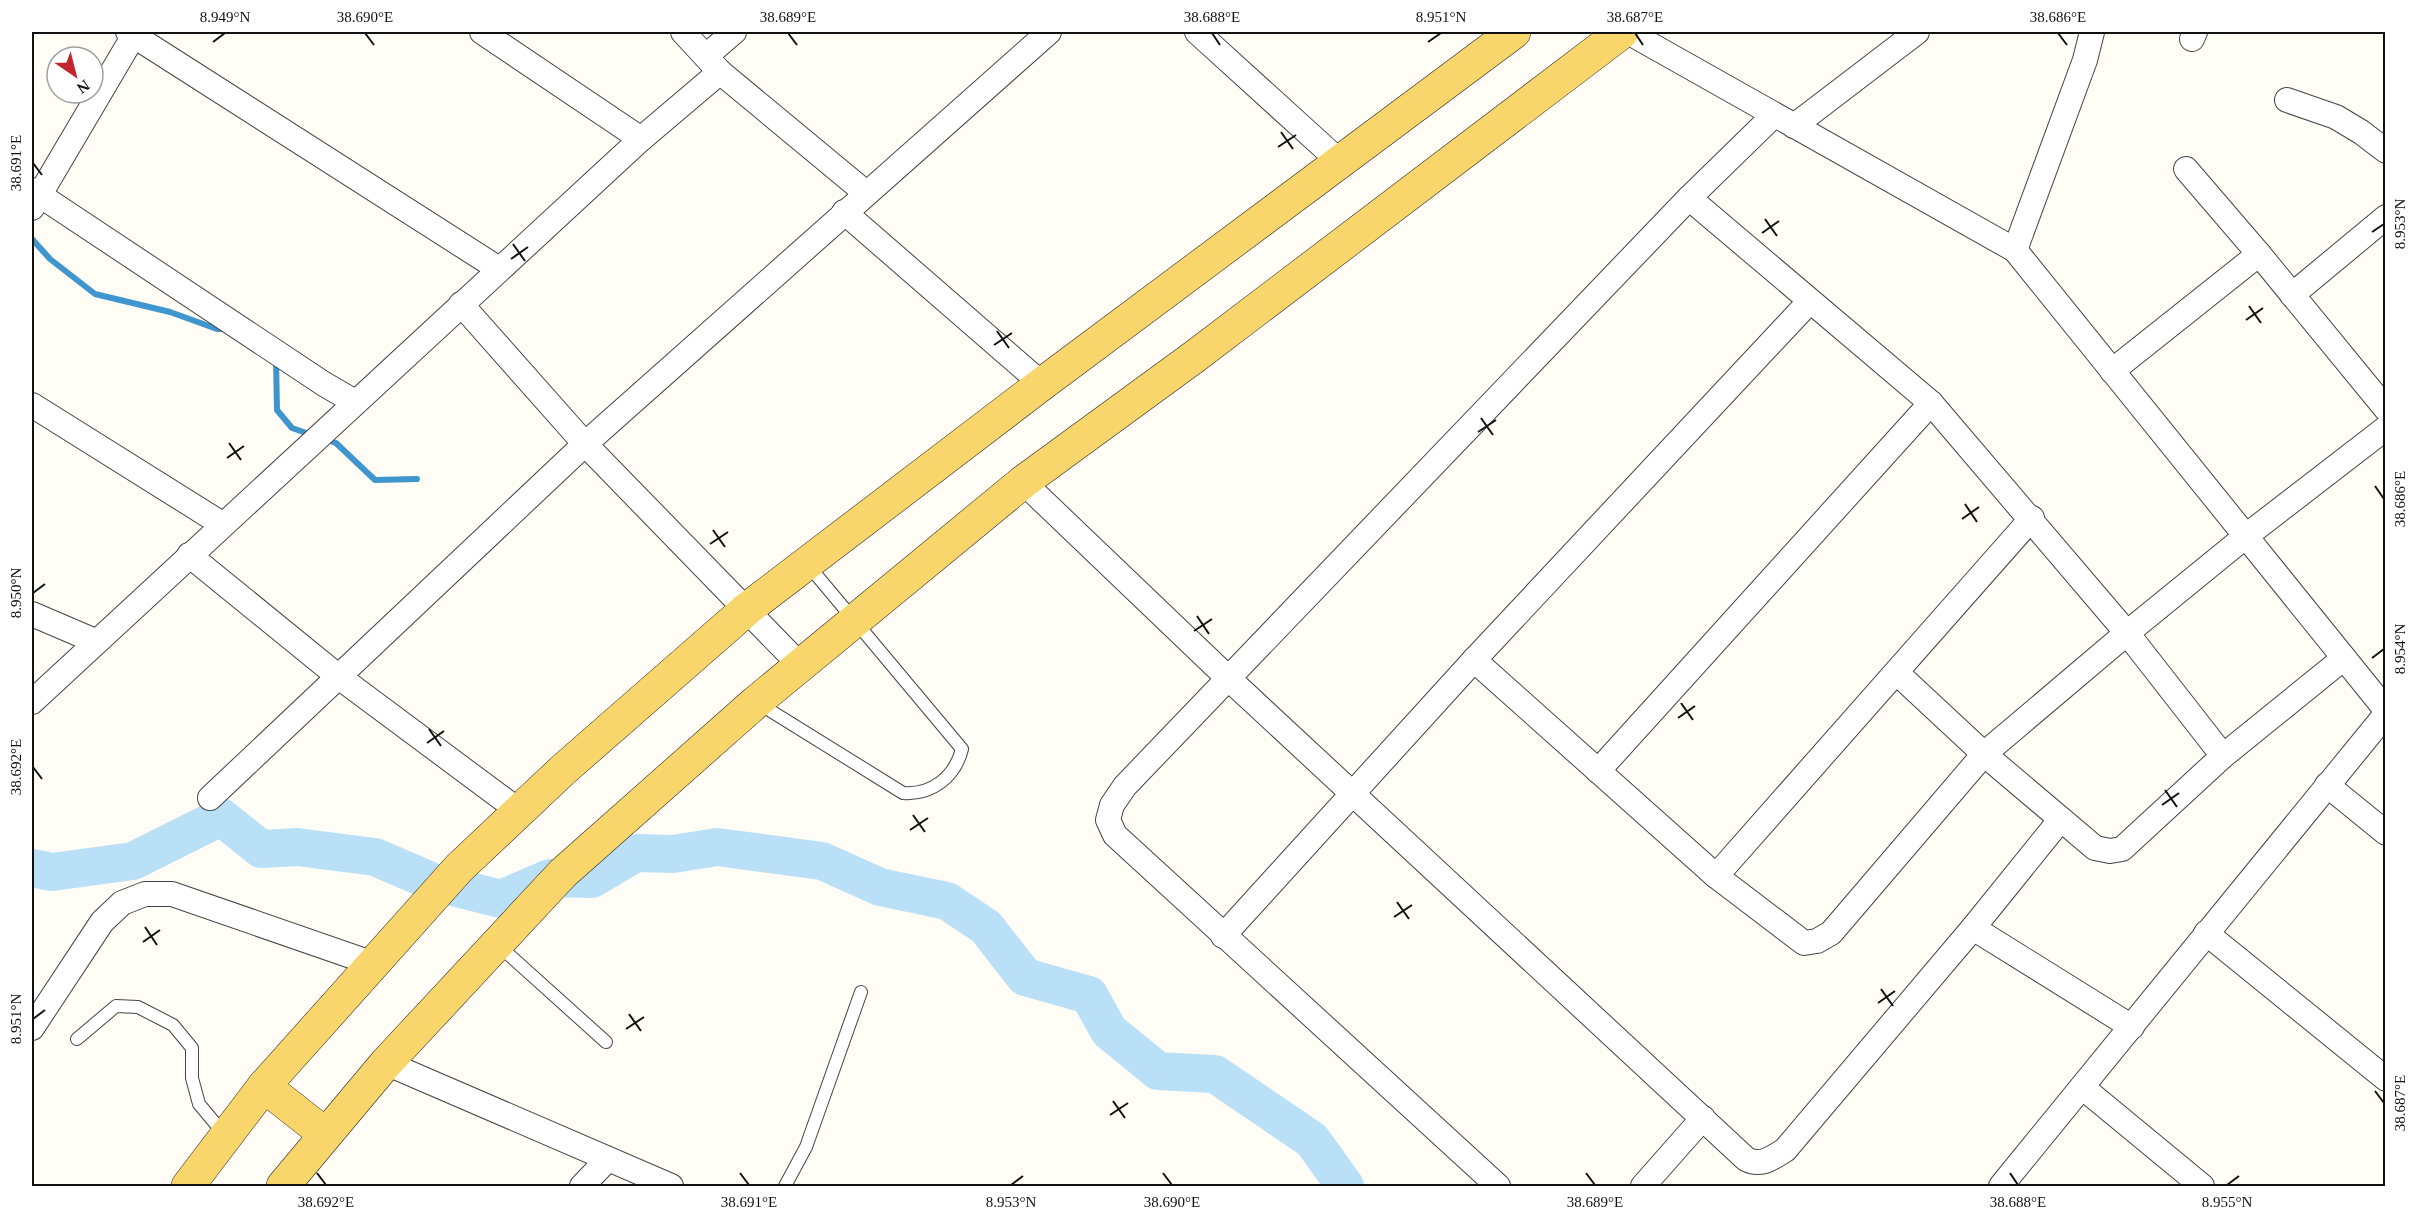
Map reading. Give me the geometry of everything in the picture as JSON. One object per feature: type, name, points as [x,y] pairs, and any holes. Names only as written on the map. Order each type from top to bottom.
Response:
[{"type":"main road","points":[[189,1186],[264,1086],[459,868],[519,811],[747,609],[1042,384],[1514,32]]},
{"type":"main road","points":[[283,1186],[386,1064],[496,944],[563,873],[664,781],[800,665],[1023,482],[1194,357],[1622,32]]},
{"type":"main road","points":[[264,1086],[325,1134]]},
{"type":"street","points":[[485,32],[641,139]]},
{"type":"street","points":[[683,32],[713,64],[866,193]]},
{"type":"street","points":[[32,702],[95,641],[641,139],[713,64],[734,32]]},
{"type":"street","points":[[210,798],[585,444],[1049,32]]},
{"type":"street","points":[[1197,32],[1339,161]]},
{"type":"street","points":[[1628,32],[2015,250],[2385,712],[2001,1186]]},
{"type":"street","points":[[1498,1186],[1115,835],[1108,820],[1112,805],[1125,786],[1689,198],[1784,120],[1917,32]]},
{"type":"street","points":[[2015,250],[2085,60],[2092,32]]},
{"type":"street","points":[[355,402],[34,198],[131,33],[499,269]]},
{"type":"street","points":[[2286,100],[2336,117],[2361,132],[2385,152]]},
{"type":"street","points":[[2186,169],[2259,254],[2385,409]]},
{"type":"street","points":[[1689,198],[1931,403],[2032,518],[2127,633],[2223,756]]},
{"type":"street","points":[[844,212],[1042,384]]},
{"type":"street","points":[[2292,295],[2385,217]]},
{"type":"street","points":[[2112,371],[2259,254]]},
{"type":"street","points":[[1223,936],[1474,660],[1810,301]]},
{"type":"street","points":[[461,304],[585,444],[800,665]]},
{"type":"street","points":[[1598,771],[1931,403]]},
{"type":"street","points":[[32,405],[222,524]]},
{"type":"street","points":[[1474,660],[1716,876],[1804,943],[1817,941],[1831,933],[1984,754],[2246,536],[2385,428]]},
{"type":"street","points":[[1023,482],[1228,678],[1746,1159],[1754,1163],[1766,1161],[1785,1150],[1973,928],[2061,819]]},
{"type":"street","points":[[1716,876],[1897,674],[2032,518]]},
{"type":"street","points":[[189,555],[339,677],[519,811]]},
{"type":"street","points":[[32,614],[95,641]]},
{"type":"street","points":[[1897,674],[1984,754],[2095,848],[2110,851],[2122,849],[2223,756],[2344,658]]},
{"type":"street","points":[[2327,785],[2385,833]]},
{"type":"street","points":[[32,1028],[102,922],[122,903],[145,894],[172,894],[374,964]]},
{"type":"street","points":[[1973,928],[2132,1027]]},
{"type":"street","points":[[2206,933],[2385,1079]]},
{"type":"street","points":[[386,1064],[671,1186]]},
{"type":"street","points":[[2082,1088],[2202,1186]]},
{"type":"street","points":[[1643,1186],[1703,1118]]},
{"type":"street","points":[[582,1186],[608,1159]]},
{"type":"lane","points":[[756,702],[903,793],[920,794],[939,783],[958,766],[962,749],[807,564]]},
{"type":"lane","points":[[496,944],[606,1042]]},
{"type":"lane","points":[[785,1186],[806,1147],[861,992]]},
{"type":"lane","points":[[77,1039],[116,1006],[138,1006],[173,1025],[192,1048],[192,1078],[199,1104],[226,1136]]},
{"type":"waterway","points":[[32,239],[50,259],[95,294],[170,312],[217,329],[225,329]]},
{"type":"waterway","points":[[276,360],[277,410],[292,428],[312,435]]},
{"type":"waterway","points":[[325,439],[336,443],[375,480],[417,479]]},
{"type":"waterway","points":[[32,868],[52,872],[133,861],[221,817],[261,849],[297,847],[375,857],[433,882],[501,899],[550,878],[592,879],[636,853],[673,854],[717,847],[822,861],[880,887],[947,901],[986,927],[1025,977],[1089,995],[1109,1031],[1158,1071],[1215,1074],[1312,1140],[1345,1186]]}]
